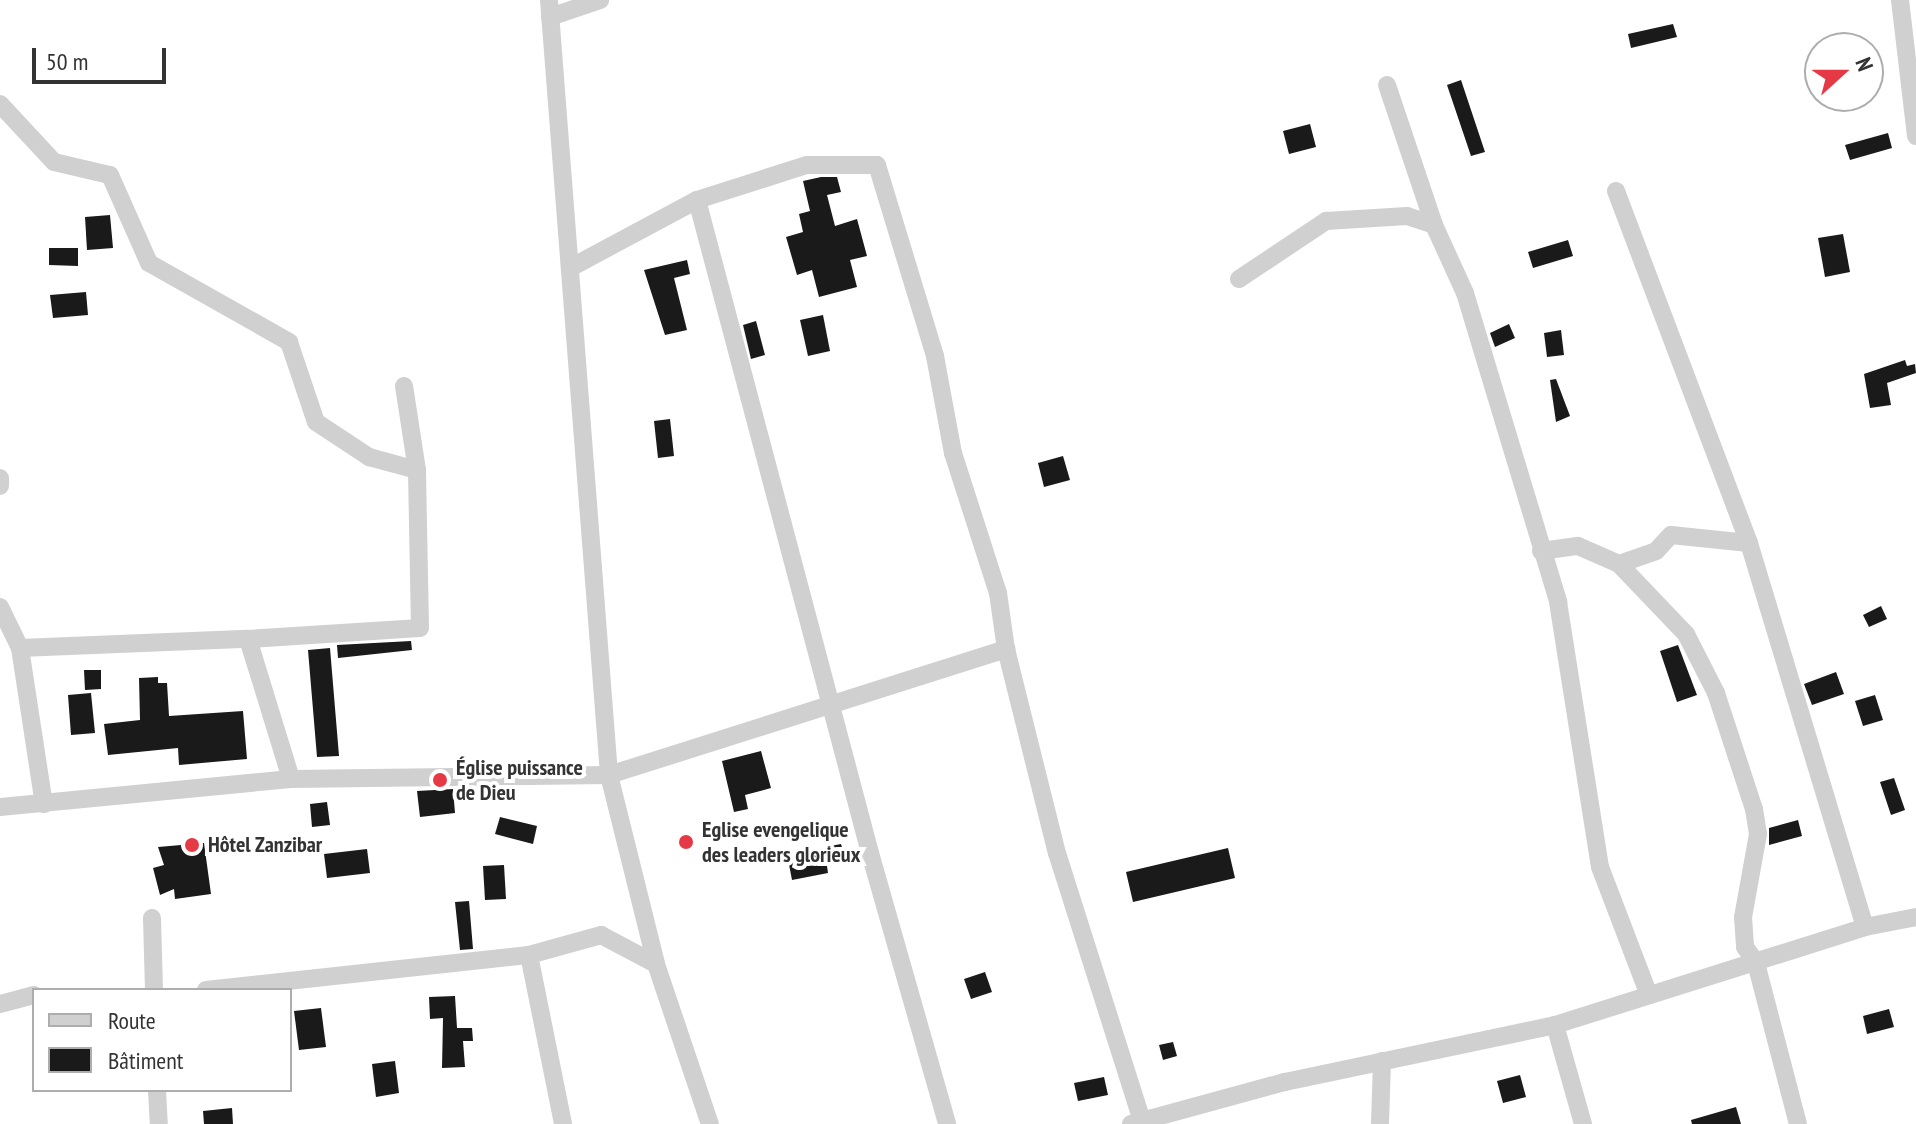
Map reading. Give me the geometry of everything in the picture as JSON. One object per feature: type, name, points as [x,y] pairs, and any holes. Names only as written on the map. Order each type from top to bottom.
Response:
[{"type":"street","points":[[600,0],[550,9],[609,775],[656,964],[710,1124]]},
{"type":"street","points":[[1900,0],[1916,136]]},
{"type":"street","points":[[1387,85],[1434,225],[1465,293],[1558,602],[1600,867],[1649,995]]},
{"type":"street","points":[[0,104],[54,162],[110,175],[149,263],[289,342],[316,422],[369,457],[417,470]]},
{"type":"street","points":[[570,268],[697,200],[807,165],[877,165],[935,356],[953,453],[998,593],[1006,649],[1057,853],[1139,1123],[1382,1061],[1555,1025],[1865,927],[1916,917]]},
{"type":"street","points":[[1616,191],[1749,543],[1865,927]]},
{"type":"street","points":[[697,200],[947,1124]]},
{"type":"street","points":[[1239,279],[1326,221],[1407,216],[1434,225]]},
{"type":"street","points":[[20,648],[420,628],[417,470],[404,386]]},
{"type":"street","points":[[0,478],[0,486]]},
{"type":"street","points":[[1619,564],[1656,551],[1671,535],[1749,543]]},
{"type":"street","points":[[1541,551],[1578,546],[1619,564],[1686,634],[1716,693],[1758,834],[1743,917],[1745,947],[1756,963],[1798,1124]]},
{"type":"street","points":[[0,607],[20,648],[44,804]]},
{"type":"street","points":[[248,639],[291,779]]},
{"type":"street","points":[[0,807],[291,779],[609,775],[832,708],[1006,649]]},
{"type":"street","points":[[152,918],[154,988]]},
{"type":"street","points":[[224,988],[529,955],[601,935],[656,964]]},
{"type":"street","points":[[529,955],[563,1124]]},
{"type":"street","points":[[0,1004],[32,996]]},
{"type":"street","points":[[1555,1025],[1583,1124]]},
{"type":"street","points":[[1380,1124],[1382,1061]]},
{"type":"street","points":[[157,1092],[159,1124]]},
{"type":"building","points":[[1673,24],[1677,37],[1631,48],[1628,34]]},
{"type":"building","points":[[1461,80],[1485,152],[1471,156],[1447,85]]},
{"type":"building","points":[[1310,124],[1316,147],[1289,154],[1283,131]]},
{"type":"building","points":[[1888,133],[1892,148],[1850,160],[1845,145]]},
{"type":"building","points":[[837,177],[841,192],[827,195],[835,226],[857,219],[867,256],[850,260],[857,287],[819,297],[812,270],[797,275],[786,237],[803,232],[799,214],[810,211],[803,181]]},
{"type":"building","points":[[110,215],[113,248],[87,250],[85,217]]},
{"type":"building","points":[[1843,234],[1850,272],[1825,277],[1818,238]]},
{"type":"building","points":[[1568,240],[1573,256],[1533,268],[1528,252]]},
{"type":"building","points":[[49,248],[78,248],[78,266],[49,265]]},
{"type":"building","points":[[687,260],[690,274],[674,278],[687,330],[665,335],[644,270]]},
{"type":"building","points":[[86,292],[88,315],[53,318],[50,295]]},
{"type":"building","points":[[823,315],[830,351],[808,356],[800,320]]},
{"type":"building","points":[[756,321],[765,355],[751,359],[743,325]]},
{"type":"building","points":[[1509,324],[1515,338],[1495,347],[1490,333]]},
{"type":"building","points":[[1561,330],[1564,355],[1547,357],[1544,333]]},
{"type":"building","points":[[1905,360],[1907,366],[1915,364],[1916,373],[1887,383],[1891,405],[1870,408],[1864,374]]},
{"type":"building","points":[[1556,379],[1570,416],[1556,422],[1550,380]]},
{"type":"building","points":[[670,419],[674,456],[658,458],[654,421]]},
{"type":"building","points":[[1063,456],[1070,480],[1044,487],[1038,463]]},
{"type":"building","points":[[1881,606],[1887,619],[1869,627],[1863,615]]},
{"type":"building","points":[[411,641],[412,650],[338,658],[337,645]]},
{"type":"building","points":[[1678,645],[1697,695],[1677,702],[1660,651]]},
{"type":"building","points":[[330,648],[339,756],[317,757],[308,650]]},
{"type":"building","points":[[84,670],[101,670],[101,689],[85,690]]},
{"type":"building","points":[[1836,672],[1844,694],[1812,705],[1804,684]]},
{"type":"building","points":[[158,677],[158,683],[167,683],[169,716],[243,711],[247,759],[179,765],[178,748],[108,755],[104,724],[140,720],[139,678]]},
{"type":"building","points":[[91,693],[95,733],[71,735],[68,695]]},
{"type":"building","points":[[1875,695],[1883,720],[1863,726],[1855,701]]},
{"type":"building","points":[[761,751],[771,788],[745,795],[748,809],[734,812],[722,761]]},
{"type":"building","points":[[1894,778],[1905,810],[1891,815],[1880,782]]},
{"type":"building","points":[[453,789],[455,813],[420,817],[417,791]]},
{"type":"building","points":[[327,802],[330,825],[312,827],[310,804]]},
{"type":"building","points":[[500,817],[537,826],[533,844],[495,834]]},
{"type":"building","points":[[1798,820],[1802,836],[1769,845],[1769,828]]},
{"type":"building","points":[[204,843],[211,894],[175,899],[174,889],[160,895],[153,868],[164,865],[158,847]]},
{"type":"building","points":[[841,844],[846,861],[827,866],[828,873],[792,880],[787,854]]},
{"type":"building","points":[[1228,848],[1235,878],[1133,902],[1126,872]]},
{"type":"building","points":[[367,849],[370,873],[327,878],[324,854]]},
{"type":"building","points":[[504,865],[506,899],[485,900],[483,866]]},
{"type":"building","points":[[469,901],[473,949],[460,950],[455,902]]},
{"type":"building","points":[[985,972],[992,992],[971,999],[964,979]]},
{"type":"building","points":[[455,996],[457,1028],[472,1028],[473,1041],[463,1041],[465,1067],[442,1068],[443,1018],[430,1019],[429,997]]},
{"type":"building","points":[[321,1008],[326,1047],[299,1050],[294,1011]]},
{"type":"building","points":[[1889,1009],[1894,1027],[1867,1034],[1863,1016]]},
{"type":"building","points":[[1173,1042],[1177,1056],[1163,1060],[1159,1045]]},
{"type":"building","points":[[395,1061],[399,1093],[376,1097],[372,1064]]},
{"type":"building","points":[[1520,1075],[1526,1097],[1503,1103],[1497,1081]]},
{"type":"building","points":[[1104,1077],[1108,1095],[1078,1101],[1074,1083]]},
{"type":"building","points":[[1736,1107],[1741,1124],[1692,1124],[1691,1120]]},
{"type":"building","points":[[232,1108],[233,1124],[204,1124],[203,1111]]},
{"type":"place","name":"Église puissance de Dieu","points":[[440,780]]},
{"type":"place","name":"Eglise evengelique des leaders glorieux","points":[[686,842]]},
{"type":"place","name":"Hôtel Zanzibar","points":[[192,845]]}]
